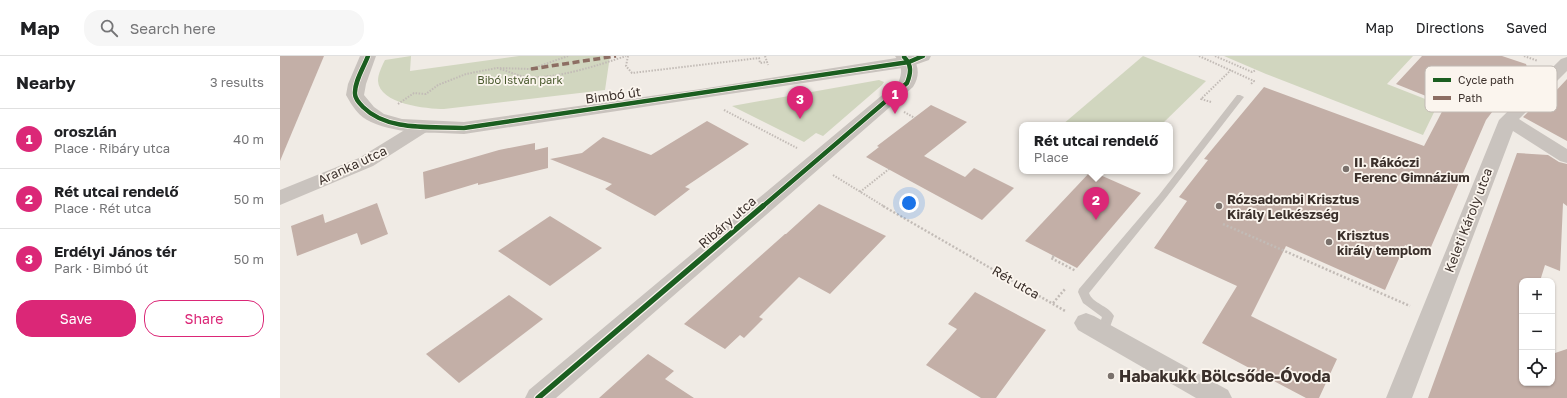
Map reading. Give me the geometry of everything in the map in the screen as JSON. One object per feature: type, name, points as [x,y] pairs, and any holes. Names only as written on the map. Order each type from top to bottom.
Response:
[{"type":"street","name":"Bimbó út","points":[[368,56],[357,84],[355,95],[360,104],[378,118],[402,125],[464,128],[701,94],[912,58]]},
{"type":"street","name":"Bimbó út","points":[[848,70],[880,56]]},
{"type":"street","name":"Ribáry utca","points":[[538,398],[907,83],[911,71],[912,58]]},
{"type":"street","name":"Keleti Károly utca","points":[[1557,72],[1567,62]]},
{"type":"street","name":"Keleti Károly utca","points":[[1398,398],[1508,120],[1516,112]]},
{"type":"street","points":[[1508,120],[1567,157]]},
{"type":"street","name":"Aranka utca","points":[[280,198],[366,162],[422,127]]},
{"type":"street","points":[[1095,327],[1219,398]]},
{"type":"lane","points":[[1095,327],[1108,316],[1104,311],[1088,302],[1084,298],[1083,292],[1162,197],[1240,97]]},
{"type":"path","points":[[378,118],[414,93],[426,94],[438,85],[466,74],[497,68],[531,70],[548,62],[568,56]]},
{"type":"path","points":[[497,68],[521,76],[538,76],[589,68],[627,56],[626,66],[632,73],[758,58]]},
{"type":"path","points":[[765,56],[767,62]]},
{"type":"path","points":[[1199,56],[1254,81]]},
{"type":"path","points":[[1215,56],[1252,72],[1256,70]]},
{"type":"path","points":[[1211,102],[1201,99],[1231,70]]},
{"type":"path","points":[[860,192],[889,169]]},
{"type":"path","points":[[1223,224],[1383,294]]},
{"type":"path","points":[[1054,256],[1051,258],[1079,273]]},
{"type":"green space","name":"Bibó István park","points":[[411,56],[410,71],[519,56],[610,56],[605,90],[444,109],[405,104],[386,95],[380,89],[378,78],[385,60]]},
{"type":"green space","points":[[1143,56],[1206,81],[1164,122],[1066,122]]},
{"type":"green space","points":[[1224,56],[1413,56],[1387,84],[1425,99],[1425,112],[1434,112],[1423,135],[1266,74]]},
{"type":"green space","points":[[879,80],[884,82],[882,85],[823,136],[816,133],[804,142],[732,106]]},
{"type":"building","points":[[280,56],[324,56],[280,161]]},
{"type":"building","points":[[1422,56],[1502,56],[1526,64],[1527,66],[1425,66],[1425,96],[1396,84]]},
{"type":"building","points":[[1567,79],[1567,141],[1523,117],[1528,112],[1557,112],[1557,90]]},
{"type":"building","points":[[1264,87],[1424,146],[1442,112],[1492,112],[1486,120],[1428,254],[1405,245],[1385,290],[1286,246],[1251,316],[1337,359],[1319,398],[1306,398],[1202,343],[1237,286],[1154,248],[1187,201],[1179,197],[1208,160],[1204,159]]},
{"type":"building","points":[[931,105],[967,122],[924,156],[965,177],[974,168],[1014,188],[982,220],[866,157],[879,147],[877,146]]},
{"type":"building","points":[[707,121],[749,144],[685,187],[690,189],[655,216],[605,189],[612,184],[550,159],[582,153],[603,137],[651,155]]},
{"type":"building","points":[[535,143],[535,150],[548,147],[548,168],[478,185],[478,183],[425,199],[423,172],[499,150]]},
{"type":"building","points":[[1517,153],[1548,155],[1559,162],[1567,164],[1567,206],[1563,203],[1560,271],[1545,265],[1541,278],[1519,278],[1519,386],[1555,386],[1555,353],[1567,349],[1567,398],[1428,398]]},
{"type":"building","points":[[1088,174],[1098,174],[1141,193],[1077,268],[1025,241]]},
{"type":"building","points":[[377,203],[388,234],[361,245],[357,233],[297,256],[291,226],[323,214],[325,223]]},
{"type":"building","points":[[819,204],[886,236],[830,294],[799,277],[759,317],[763,319],[744,338],[740,335],[725,349],[684,324],[786,234]]},
{"type":"building","points":[[550,216],[602,248],[550,286],[498,251]]},
{"type":"building","points":[[975,292],[1046,330],[996,398],[981,398],[926,365],[957,329],[948,324]]},
{"type":"building","points":[[509,295],[543,319],[459,383],[426,354]]},
{"type":"building","points":[[648,354],[674,371],[665,379],[694,398],[599,398]]},
{"type":"marked path","points":[[531,69],[616,56]]},
{"type":"cycle path","points":[[368,56],[357,84],[355,95],[360,104],[367,111],[377,118],[401,125],[464,128],[909,62],[923,56]]},
{"type":"cycle path","points":[[538,398],[907,83],[910,66],[904,57]]},
{"type":"place","name":"oroszlán","points":[[895,114]]},
{"type":"place","name":"Erdélyi János tér","points":[[800,119]]},
{"type":"place","name":"II. Rákóczi Ferenc Gimnázium","points":[[1346,169]]},
{"type":"place","name":"Rózsadombi Krisztus Király Lelkészség","points":[[1219,206]]},
{"type":"place","name":"Rét utcai rendelő","points":[[1096,220]]},
{"type":"place","name":"Krisztus király templom","points":[[1329,242]]},
{"type":"place","name":"Habakukk Bölcsőde-Óvoda","points":[[1111,376]]}]
